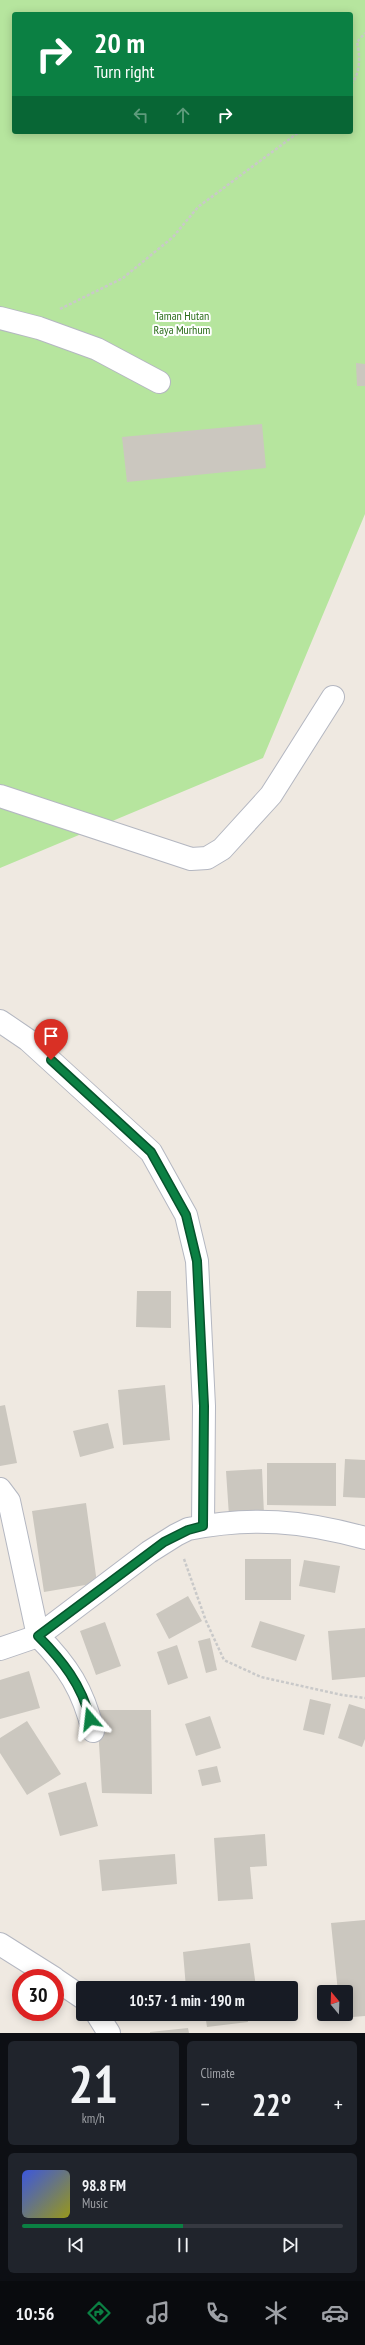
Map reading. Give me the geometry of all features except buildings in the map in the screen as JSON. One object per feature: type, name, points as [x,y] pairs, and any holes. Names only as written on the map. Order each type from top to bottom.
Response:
[{"type":"street","points":[[0,318],[25,324],[97,349],[159,382]]},
{"type":"street","points":[[0,796],[191,860],[207,858],[222,849],[271,795],[333,697]]},
{"type":"street","points":[[0,1021],[28,1040],[151,1152],[186,1215],[197,1261],[204,1406],[203,1526]]},
{"type":"street","points":[[0,1490],[9,1501],[38,1636],[56,1654],[80,1689],[93,1731]]},
{"type":"street","points":[[0,1649],[38,1636],[176,1535],[203,1526],[268,1521],[298,1523],[330,1528],[365,1538]]},
{"type":"street","points":[[0,1944],[40,1969]]},
{"type":"street","points":[[64,1985],[76,1993]]},
{"type":"street","points":[[101,2021],[109,2033]]},
{"type":"path","points":[[353,82],[360,56],[357,42],[365,33]]},
{"type":"path","points":[[25,324],[123,278],[173,237],[198,207],[296,134]]},
{"type":"path","points":[[176,1535],[206,1621],[224,1660],[261,1678],[342,1695],[365,1698]]},
{"type":"green space","name":"Taman Hutan Raya Murhum","points":[[0,0],[365,0],[365,514],[263,758],[0,868]]},
{"type":"route","points":[[51,1060],[151,1152],[186,1215],[197,1261],[204,1406],[203,1526],[188,1530],[164,1542],[38,1636],[56,1654],[71,1674],[80,1689],[90,1719]]}]
